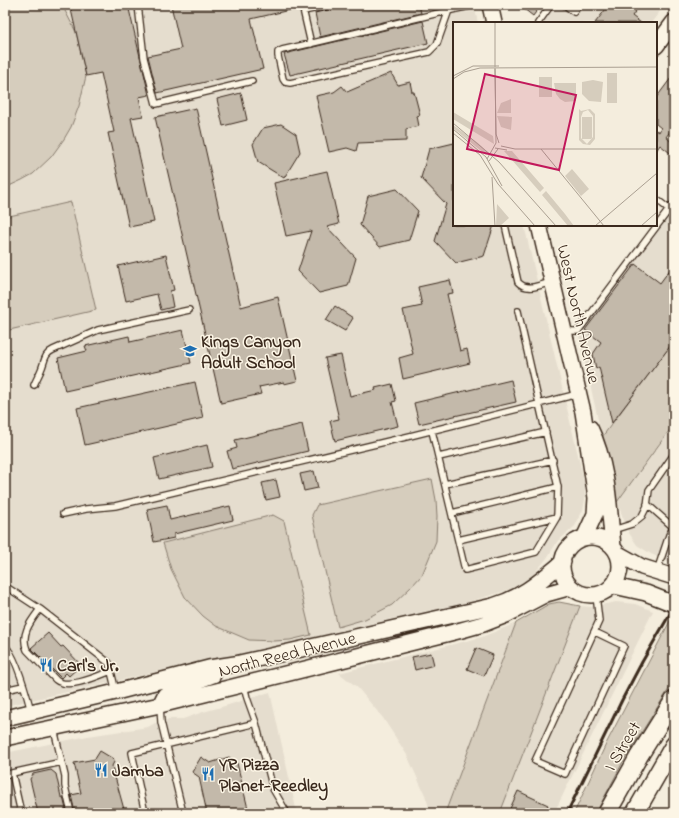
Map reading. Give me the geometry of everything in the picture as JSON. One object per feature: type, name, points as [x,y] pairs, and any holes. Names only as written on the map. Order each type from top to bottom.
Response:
[{"type":"main road","name":"I Street","points":[[607,813],[638,756],[674,700]]},
{"type":"main road","points":[[635,813],[674,745]]},
{"type":"street","points":[[490,5],[494,22]]},
{"type":"street","points":[[657,45],[674,22]]},
{"type":"street","name":"West North Avenue","points":[[542,229],[552,282],[583,412],[596,498],[595,514],[584,538]]},
{"type":"street","name":"West North Avenue","points":[[583,412],[599,450],[609,502],[611,531],[615,550]]},
{"type":"street","points":[[615,550],[621,567],[614,586],[606,592],[596,595],[584,595],[571,587],[564,576],[563,562],[568,549],[573,544],[584,538],[602,539],[615,550],[642,567],[674,577]]},
{"type":"street","name":"North Reed Avenue","points":[[5,718],[116,692],[208,668],[235,664],[493,606],[516,598],[534,586],[563,562]]},
{"type":"street","points":[[614,586],[646,593],[674,604]]},
{"type":"street","name":"North Reed Avenue","points":[[5,738],[160,705],[244,685],[483,624],[518,609],[546,594],[571,587]]},
{"type":"street","points":[[364,654],[385,640],[426,624],[455,615]]},
{"type":"street","points":[[160,705],[165,695],[172,690],[210,676],[235,664]]},
{"type":"street","points":[[31,732],[69,713],[105,704],[116,692]]},
{"type":"lane","points":[[138,5],[144,58],[156,104],[252,81]]},
{"type":"lane","points":[[302,5],[311,44]]},
{"type":"lane","points":[[304,11],[331,5]]},
{"type":"lane","points":[[449,8],[437,44],[429,52],[290,83],[285,82],[283,79],[279,64],[278,52],[449,8],[474,5]]},
{"type":"lane","points":[[539,22],[552,5]]},
{"type":"lane","points":[[565,5],[574,12],[580,5]]},
{"type":"lane","points":[[657,200],[669,209]]},
{"type":"lane","points":[[657,225],[674,203]]},
{"type":"lane","points":[[506,226],[518,282],[528,288],[552,282]]},
{"type":"lane","points":[[563,331],[578,331],[656,226]]},
{"type":"lane","points":[[34,385],[45,357],[53,350],[98,330],[189,310]]},
{"type":"lane","points":[[432,431],[465,570],[536,552],[557,516],[558,487],[518,311]]},
{"type":"lane","points":[[63,514],[115,506],[540,405],[546,402],[578,394]]},
{"type":"lane","points":[[439,457],[546,432]]},
{"type":"lane","points":[[611,531],[638,520],[645,511],[649,490],[674,454]]},
{"type":"lane","points":[[445,484],[552,460]]},
{"type":"lane","points":[[452,513],[558,487]]},
{"type":"lane","points":[[647,504],[673,527],[657,572]]},
{"type":"lane","points":[[458,540],[557,516]]},
{"type":"lane","points":[[5,586],[40,609],[109,663],[116,692]]},
{"type":"lane","points":[[594,632],[624,646],[565,774],[535,760],[599,621],[596,595]]},
{"type":"lane","points":[[40,609],[27,629],[25,635],[26,648],[56,680],[62,684],[68,684],[111,671]]},
{"type":"lane","points":[[5,646],[9,649],[31,712]]},
{"type":"lane","points":[[244,685],[256,723],[273,789],[287,813]]},
{"type":"lane","points":[[5,690],[23,686]]},
{"type":"lane","points":[[160,705],[162,722],[183,813]]},
{"type":"lane","points":[[145,813],[132,753],[256,723]]},
{"type":"lane","points":[[53,727],[65,776],[65,786],[71,813]]},
{"type":"lane","points":[[5,775],[62,762]]},
{"type":"lane","points":[[12,773],[21,813]]},
{"type":"shaded area","points":[[5,5],[474,5],[478,22],[453,22],[453,226],[524,226],[585,485],[583,510],[575,526],[557,542],[547,558],[534,574],[517,586],[505,591],[465,603],[347,629],[264,650],[232,655],[5,706]]},
{"type":"shaded area","points":[[5,5],[62,5],[76,32],[86,76],[79,106],[71,127],[51,157],[33,174],[5,188]]},
{"type":"shaded area","points":[[551,5],[665,5],[652,22],[539,22]]},
{"type":"shaded area","points":[[71,202],[96,310],[5,331],[5,217]]},
{"type":"shaded area","points":[[674,203],[674,341],[602,437],[578,331]]},
{"type":"shaded area","points":[[674,341],[674,424],[617,502],[602,437]]},
{"type":"shaded area","points":[[674,424],[674,564],[651,554],[637,545],[629,533],[617,502]]},
{"type":"shaded area","points":[[432,479],[436,500],[436,541],[422,575],[392,605],[365,619],[338,627],[312,515],[317,505]]},
{"type":"shaded area","points":[[273,515],[284,521],[311,635],[290,640],[249,640],[216,626],[203,616],[185,597],[171,569],[163,543]]},
{"type":"shaded area","points":[[559,602],[580,606],[500,813],[445,813],[516,623],[549,604]]},
{"type":"shaded area","points":[[616,602],[635,604],[653,611],[554,813],[500,813],[580,606],[591,607]]},
{"type":"shaded area","points":[[671,619],[674,621],[674,681],[624,760],[596,813],[574,813],[607,742]]},
{"type":"shaded area","points":[[516,623],[445,813],[431,813],[425,795],[407,755],[383,718],[357,687],[339,673],[482,637]]},
{"type":"shaded area","points":[[270,692],[297,813],[5,813],[5,753],[88,736],[148,727],[155,723],[170,719],[183,719]]},
{"type":"building","points":[[70,5],[128,5],[149,95],[139,97],[143,116],[131,118],[154,222],[129,227],[108,133],[114,132],[101,73],[86,76]]},
{"type":"building","points":[[171,5],[293,5],[294,9],[251,19],[263,69],[157,93],[148,56],[181,49]]},
{"type":"building","points":[[348,5],[419,5],[421,13],[320,37],[315,13]]},
{"type":"building","points":[[519,5],[541,5],[533,16]]},
{"type":"building","points":[[609,5],[640,5],[632,16],[640,22],[596,22]]},
{"type":"building","points":[[423,21],[428,43],[290,75],[284,54]]},
{"type":"building","points":[[391,73],[398,85],[410,82],[420,115],[417,116],[419,126],[406,129],[406,141],[358,143],[356,151],[347,148],[329,152],[316,96],[334,92],[342,86],[347,92]]},
{"type":"building","points":[[674,74],[674,126],[666,137],[674,144],[674,156],[660,145],[657,150],[657,131],[659,132],[661,128],[657,125],[657,97]]},
{"type":"building","points":[[241,93],[247,120],[223,126],[217,99]]},
{"type":"building","points":[[196,108],[241,307],[278,297],[297,381],[259,387],[261,394],[221,403],[155,117]]},
{"type":"building","points":[[281,124],[296,134],[300,152],[284,178],[258,162],[253,144],[263,128]]},
{"type":"building","points":[[453,143],[453,226],[494,226],[484,256],[456,263],[435,241],[446,204],[421,178],[429,149]]},
{"type":"building","points":[[327,171],[339,224],[327,227],[356,258],[348,286],[319,293],[298,271],[311,231],[286,236],[274,183]]},
{"type":"building","points":[[397,189],[418,211],[409,240],[380,247],[360,225],[368,196]]},
{"type":"building","points":[[166,255],[174,290],[170,291],[173,307],[161,310],[157,294],[126,301],[118,266]]},
{"type":"building","points":[[635,264],[660,283],[674,264],[674,341],[612,423],[599,367],[596,369],[593,354],[601,342],[585,330]]},
{"type":"building","points":[[450,280],[453,293],[447,294],[460,351],[467,349],[470,363],[403,379],[399,358],[413,354],[403,310],[422,306],[418,287]]},
{"type":"building","points":[[335,306],[353,318],[345,331],[326,320]]},
{"type":"building","points":[[183,330],[191,363],[65,391],[58,358],[87,351],[85,346],[129,336],[130,342]]},
{"type":"building","points":[[341,355],[350,396],[376,390],[375,388],[392,384],[396,401],[392,402],[398,426],[335,441],[330,421],[339,419],[325,358]]},
{"type":"building","points":[[511,380],[516,402],[419,424],[414,403]]},
{"type":"building","points":[[195,382],[203,418],[85,445],[77,408]]},
{"type":"building","points":[[302,424],[308,451],[232,469],[227,451],[237,448],[235,440]]},
{"type":"building","points":[[207,445],[212,467],[159,479],[154,458]]},
{"type":"building","points":[[314,471],[318,488],[304,491],[300,474]]},
{"type":"building","points":[[276,480],[280,497],[266,500],[262,483]]},
{"type":"building","points":[[167,505],[170,520],[230,506],[233,520],[174,534],[174,538],[154,542],[147,509]]},
{"type":"building","points":[[48,633],[81,665],[69,676],[66,673],[61,678],[31,648]]},
{"type":"building","points":[[476,648],[493,655],[484,676],[467,669]]},
{"type":"building","points":[[431,653],[434,665],[415,670],[412,657]]},
{"type":"building","points":[[100,751],[115,760],[112,766],[125,813],[75,813],[71,795],[81,793],[74,763],[95,759]]},
{"type":"building","points":[[201,757],[210,763],[229,757],[237,763],[249,813],[207,813],[199,777],[192,772]]},
{"type":"building","points":[[51,770],[56,774],[61,797],[63,797],[67,813],[38,813],[30,779],[33,774]]},
{"type":"building","points":[[518,791],[548,805],[545,813],[508,813]]},
{"type":"railway","points":[[567,813],[622,700],[674,607]]},
{"type":"place","name":"Kings Canyon Adult School","points":[[190,351]]},
{"type":"place","name":"Carl's Jr.","points":[[46,665]]},
{"type":"place","name":"Jamba","points":[[101,770]]},
{"type":"place","name":"YR Pizza Planet-Reedley","points":[[208,774]]}]
